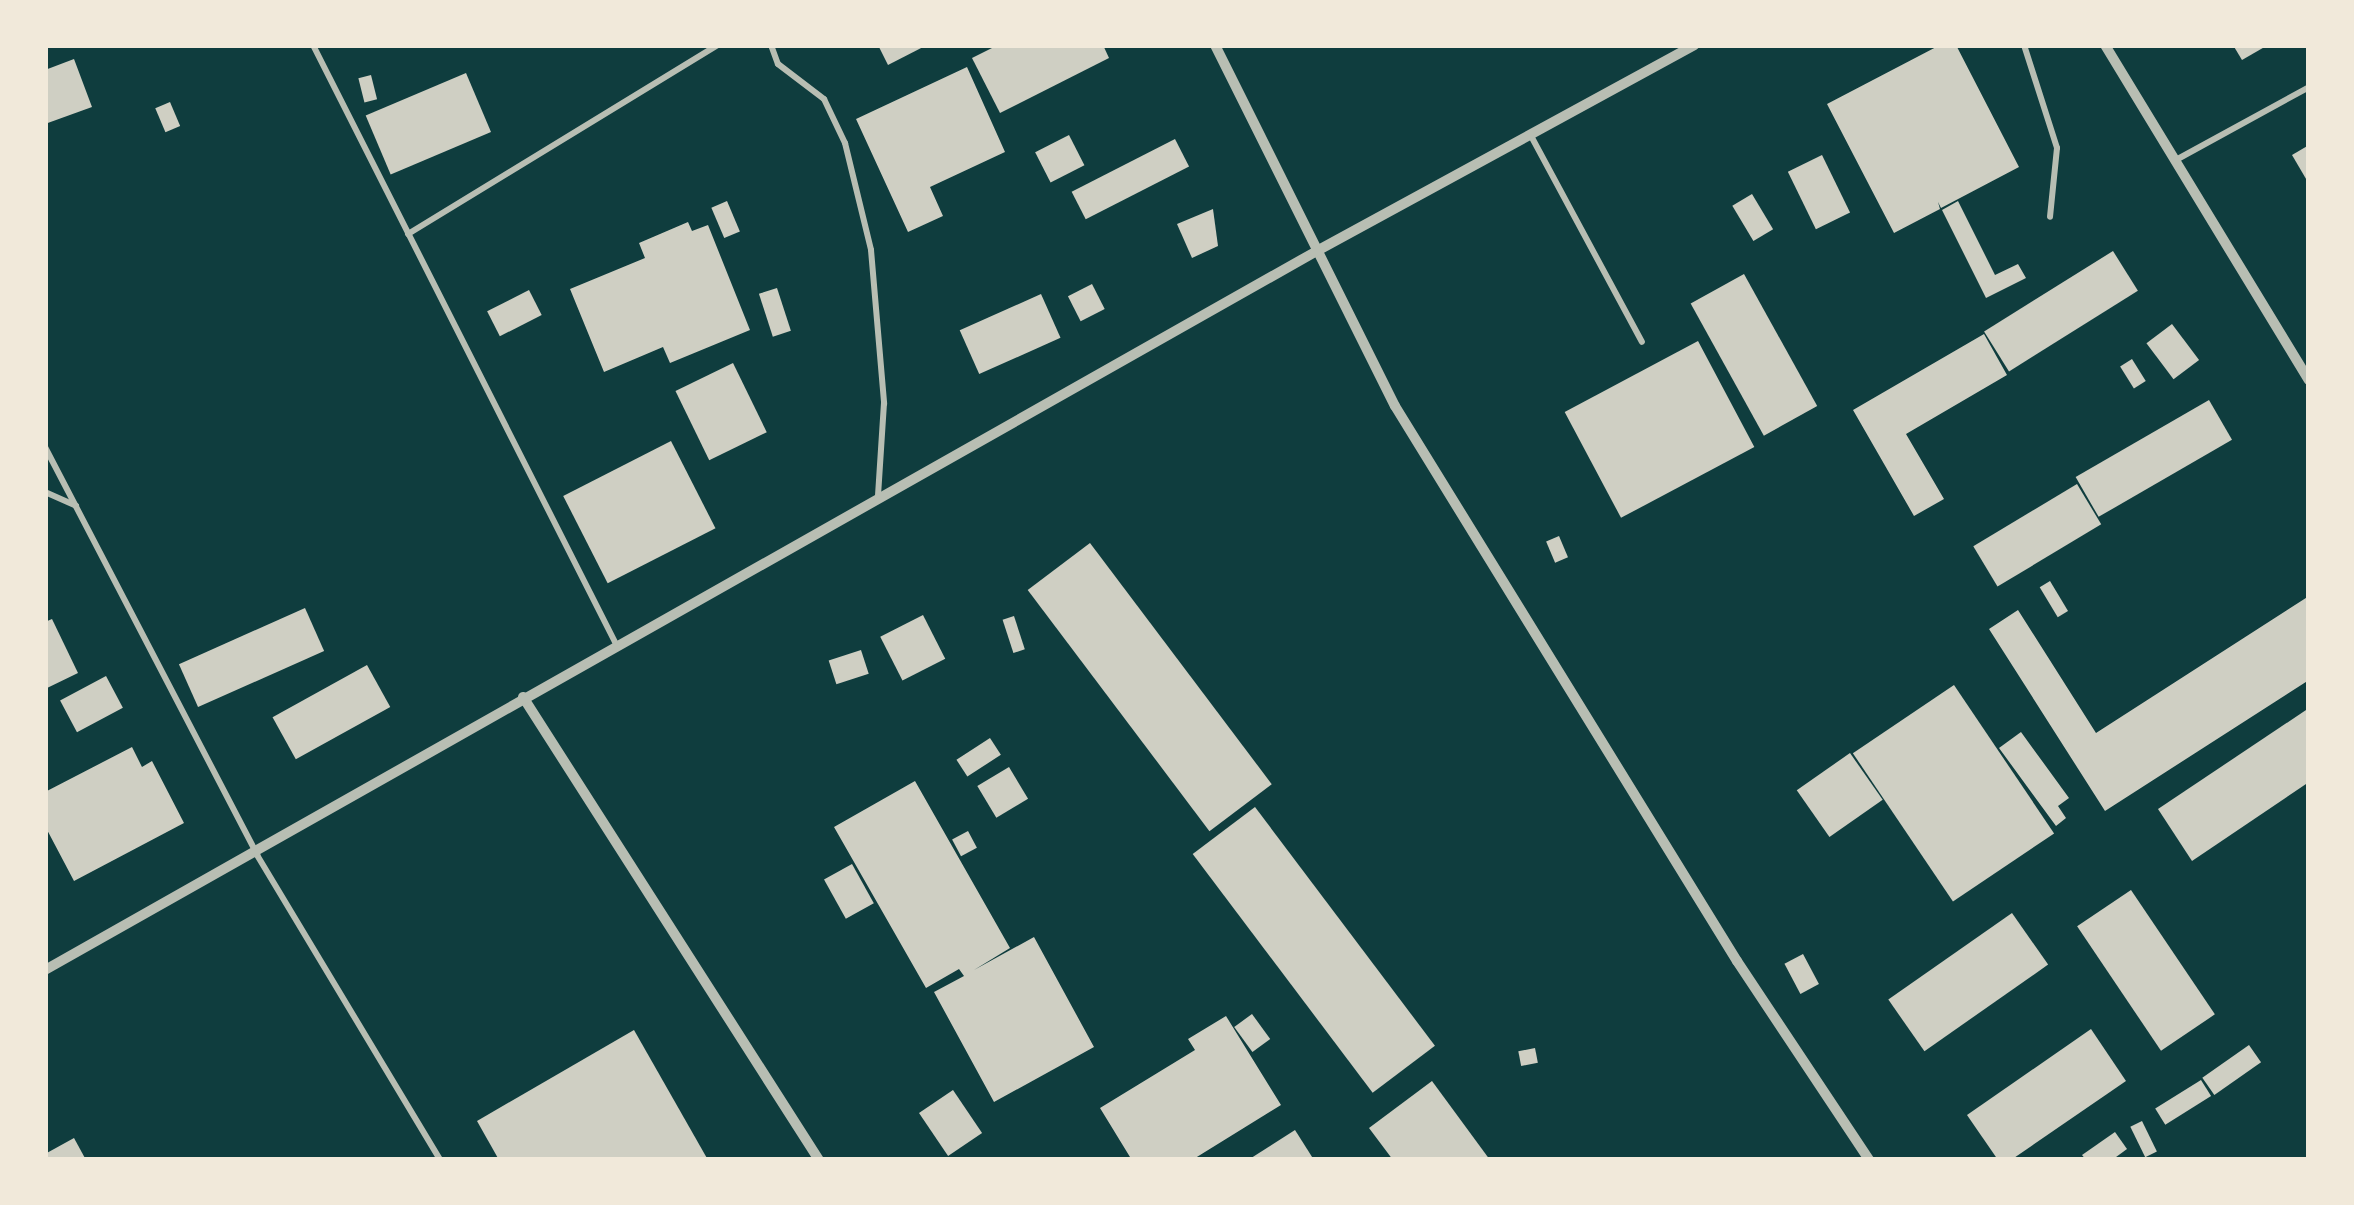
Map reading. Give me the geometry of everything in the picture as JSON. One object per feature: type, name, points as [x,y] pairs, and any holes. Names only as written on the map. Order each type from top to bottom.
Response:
[{"type":"street","points":[[1214,45],[1314,252],[1395,406],[1737,961],[1869,1160]]},
{"type":"street","points":[[45,970],[257,855],[523,697],[1314,252],[1694,45]]},
{"type":"street","points":[[2105,45],[2171,162],[2309,380]]},
{"type":"street","points":[[523,697],[819,1160]]},
{"type":"lane","points":[[313,45],[616,644]]},
{"type":"lane","points":[[408,234],[718,45]]},
{"type":"lane","points":[[771,45],[778,64],[824,99],[845,143],[866,231],[884,404],[878,497]]},
{"type":"lane","points":[[2024,45],[2057,148],[2050,217]]},
{"type":"lane","points":[[2171,162],[2309,87]]},
{"type":"lane","points":[[1529,133],[1642,342]]},
{"type":"lane","points":[[45,448],[257,855],[440,1160]]},
{"type":"lane","points":[[45,492],[76,506]]},
{"type":"building","points":[[878,45],[927,45],[888,65]]},
{"type":"building","points":[[998,45],[1103,45],[1109,58],[1000,113],[972,58]]},
{"type":"building","points":[[1940,45],[1956,45],[2019,167],[1941,208],[1938,202],[1940,209],[1894,233],[1827,104]]},
{"type":"building","points":[[2233,45],[2268,45],[2242,60]]},
{"type":"building","points":[[74,59],[92,107],[45,124],[45,70]]},
{"type":"building","points":[[967,67],[1005,152],[930,187],[943,216],[908,232],[856,119]]},
{"type":"building","points":[[466,73],[491,132],[391,175],[366,116]]},
{"type":"building","points":[[371,75],[377,99],[364,102],[358,78]]},
{"type":"building","points":[[170,102],[180,126],[165,132],[155,108]]},
{"type":"building","points":[[1069,135],[1084,165],[1051,183],[1035,152]]},
{"type":"building","points":[[1175,139],[1189,167],[1086,219],[1072,192]]},
{"type":"building","points":[[2309,145],[2309,184],[2292,155]]},
{"type":"building","points":[[1822,155],[1850,213],[1816,229],[1788,172]]},
{"type":"building","points":[[1752,194],[1773,229],[1753,241],[1732,206]]},
{"type":"building","points":[[727,201],[740,231],[724,238],[711,208]]},
{"type":"building","points":[[1958,201],[1995,275],[2018,264],[2026,278],[1986,298],[1942,210]]},
{"type":"building","points":[[1213,209],[1218,246],[1192,258],[1177,224]]},
{"type":"building","points":[[688,222],[692,231],[708,225],[750,330],[670,363],[663,347],[604,372],[570,289],[645,258],[639,243]]},
{"type":"building","points":[[2113,251],[2138,291],[2009,371],[1984,332]]},
{"type":"building","points":[[1744,274],[1817,406],[1764,436],[1691,304]]},
{"type":"building","points":[[1092,284],[1105,309],[1081,321],[1068,296]]},
{"type":"building","points":[[777,288],[791,331],[773,337],[759,294]]},
{"type":"building","points":[[529,290],[542,315],[500,336],[487,311]]},
{"type":"building","points":[[1041,294],[1061,338],[979,374],[960,330]]},
{"type":"building","points":[[2172,324],[2199,360],[2174,379],[2146,343]]},
{"type":"building","points":[[1984,334],[2007,375],[1906,434],[1944,499],[1914,516],[1853,410]]},
{"type":"building","points":[[1698,341],[1754,447],[1621,518],[1565,412]]},
{"type":"building","points":[[2132,359],[2146,381],[2134,388],[2120,366]]},
{"type":"building","points":[[733,363],[767,432],[709,460],[675,391]]},
{"type":"building","points":[[2209,400],[2232,440],[2099,517],[2076,477]]},
{"type":"building","points":[[671,441],[715,528],[608,583],[563,496]]},
{"type":"building","points":[[2077,484],[2101,524],[1997,587],[1973,546]]},
{"type":"building","points":[[1559,536],[1568,557],[1555,563],[1546,541]]},
{"type":"building","points":[[1090,543],[1272,784],[1209,831],[1028,590]]},
{"type":"building","points":[[2050,581],[2068,611],[2058,617],[2040,587]]},
{"type":"building","points":[[2309,596],[2309,680],[2105,811],[1989,629],[2018,610],[2096,733]]},
{"type":"building","points":[[305,608],[324,651],[198,707],[179,664]]},
{"type":"building","points":[[923,615],[945,659],[902,680],[880,637]]},
{"type":"building","points":[[1014,616],[1025,649],[1013,653],[1003,620]]},
{"type":"building","points":[[52,619],[78,673],[45,689],[45,622]]},
{"type":"building","points":[[861,650],[869,674],[836,684],[829,661]]},
{"type":"building","points":[[367,665],[390,707],[296,759],[273,717]]},
{"type":"building","points":[[106,676],[123,708],[77,732],[60,700]]},
{"type":"building","points":[[1954,685],[2054,833],[1953,902],[1853,753]]},
{"type":"building","points":[[2309,708],[2309,782],[2192,861],[2158,809]]},
{"type":"building","points":[[2021,732],[2069,798],[2058,806],[2066,818],[2056,826],[1999,748]]},
{"type":"building","points":[[990,738],[1001,755],[967,777],[956,760]]},
{"type":"building","points":[[132,747],[142,767],[152,761],[184,823],[74,881],[45,826],[45,792]]},
{"type":"building","points":[[1850,753],[1883,800],[1829,837],[1797,790]]},
{"type":"building","points":[[1009,767],[1028,799],[996,818],[977,786]]},
{"type":"building","points":[[915,781],[1010,948],[974,970],[1034,937],[1094,1047],[994,1102],[934,992],[964,976],[959,969],[926,988],[834,827]]},
{"type":"building","points":[[1255,807],[1435,1046],[1373,1093],[1193,854]]},
{"type":"building","points":[[968,831],[977,848],[961,856],[952,839]]},
{"type":"building","points":[[852,864],[874,903],[846,919],[824,880]]},
{"type":"building","points":[[2131,890],[2215,1014],[2161,1051],[2077,926]]},
{"type":"building","points":[[2012,913],[2048,965],[1924,1051],[1888,1000]]},
{"type":"building","points":[[1803,954],[1819,984],[1800,994],[1784,964]]},
{"type":"building","points":[[1252,1014],[1270,1039],[1252,1052],[1234,1027]]},
{"type":"building","points":[[1226,1016],[1281,1105],[1192,1160],[1125,1160],[1130,1157],[1100,1108],[1195,1050],[1188,1039]]},
{"type":"building","points":[[2091,1029],[2126,1081],[2011,1160],[1998,1160],[1967,1115]]},
{"type":"building","points":[[634,1030],[708,1160],[499,1160],[477,1121]]},
{"type":"building","points":[[2249,1045],[2261,1062],[2214,1095],[2202,1078]]},
{"type":"building","points":[[1535,1048],[1538,1063],[1521,1066],[1518,1051]]},
{"type":"building","points":[[2201,1080],[2211,1096],[2165,1125],[2155,1109]]},
{"type":"building","points":[[1432,1081],[1490,1160],[1393,1160],[1369,1128]]},
{"type":"building","points":[[953,1090],[982,1133],[948,1156],[919,1113]]},
{"type":"building","points":[[2142,1121],[2157,1152],[2145,1157],[2130,1127]]},
{"type":"building","points":[[1295,1130],[1314,1160],[1248,1160]]},
{"type":"building","points":[[2115,1132],[2127,1149],[2112,1160],[2086,1160],[2082,1155]]},
{"type":"building","points":[[74,1138],[86,1160],[45,1160],[45,1154]]}]
